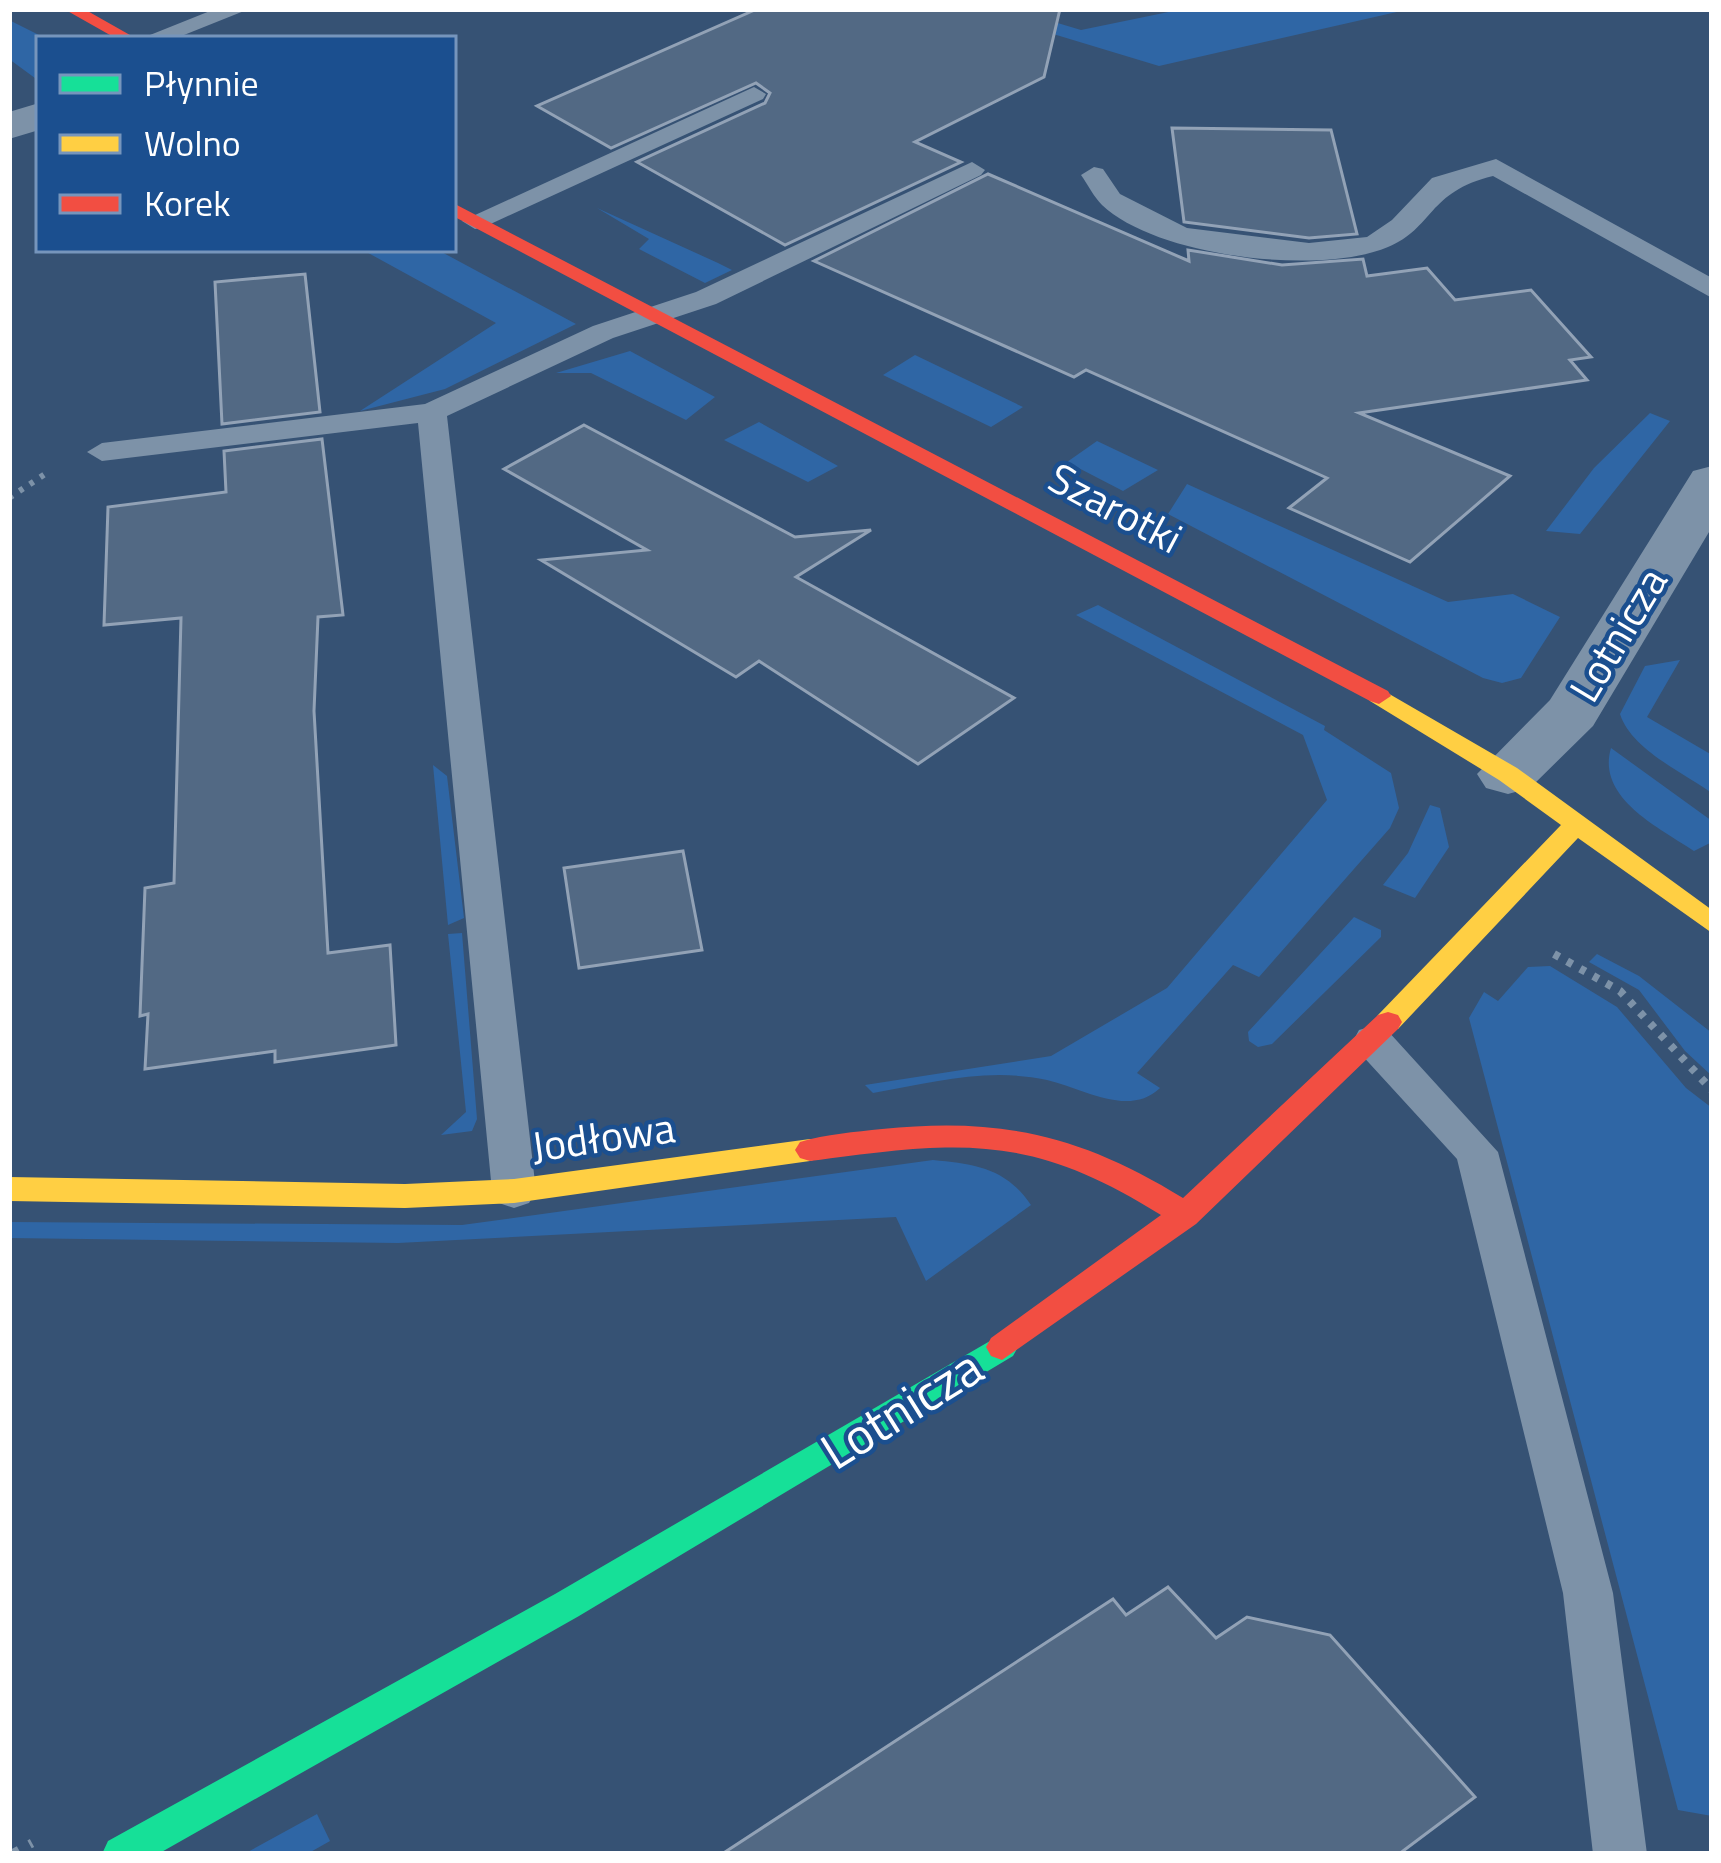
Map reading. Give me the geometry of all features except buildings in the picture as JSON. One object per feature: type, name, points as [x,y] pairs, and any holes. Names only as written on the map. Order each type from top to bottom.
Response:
[{"type":"street","points":[[72,9],[123,36]]},
{"type":"street","name":"Szarotki","points":[[464,215],[1394,704],[1508,774],[1712,924]]},
{"type":"street","name":"Lotnicza","points":[[1508,774],[1572,712],[1712,482]]},
{"type":"street","name":"Lotnicza","points":[[121,1854],[378,1715],[795,1474],[1003,1345],[1185,1215],[1373,1041],[1577,824]]},
{"type":"street","name":"Jodłowa","points":[[9,1190],[405,1196],[514,1191],[947,1131],[1000,1132],[1088,1155],[1133,1178],[1185,1215]]},
{"type":"lane","points":[[160,36],[237,9]]},
{"type":"lane","points":[[464,215],[754,94]]},
{"type":"lane","points":[[1094,175],[1108,197],[1186,236],[1312,251],[1373,243],[1412,218],[1438,185],[1496,167],[1712,290]]},
{"type":"lane","points":[[102,452],[432,412],[603,332],[706,298],[972,170]]},
{"type":"lane","points":[[432,412],[514,1191]]},
{"type":"lane","points":[[1373,1041],[1477,1152],[1588,1593],[1620,1854]]},
{"type":"path","points":[[1484,920],[1620,992],[1712,1090]]},
{"type":"shaded area","points":[[971,9],[1011,9],[1081,30],[1183,9],[1410,9],[1159,66]]},
{"type":"shaded area","points":[[9,20],[41,36],[36,36],[36,79],[9,59]]},
{"type":"shaded area","points":[[597,208],[732,270],[705,283],[639,249],[649,239]]},
{"type":"shaded area","points":[[366,252],[442,252],[576,324],[445,389],[360,411],[496,323]]},
{"type":"shaded area","points":[[630,351],[715,397],[686,420],[591,373],[556,373]]},
{"type":"shaded area","points":[[915,355],[1023,407],[991,427],[883,375]]},
{"type":"shaded area","points":[[1650,413],[1670,421],[1580,534],[1546,531],[1594,468]]},
{"type":"shaded area","points":[[759,422],[838,466],[808,482],[724,440]]},
{"type":"shaded area","points":[[1097,441],[1158,470],[1123,491],[1067,462]]},
{"type":"shaded area","points":[[1187,484],[1448,602],[1513,594],[1560,617],[1521,678],[1502,683],[1483,678],[1168,514]]},
{"type":"shaded area","points":[[1098,605],[1325,726],[1324,730],[1391,773],[1399,808],[1390,828],[1259,977],[1233,965],[1137,1073],[1160,1088],[1148,1097],[1120,1101],[1047,1080],[1003,1075],[873,1093],[865,1085],[1051,1056],[1167,988],[1327,800],[1303,735],[1076,615]]},
{"type":"shaded area","points":[[1680,660],[1647,717],[1712,755],[1712,793],[1646,749],[1620,714],[1645,666]]},
{"type":"shaded area","points":[[1611,748],[1712,821],[1712,842],[1694,851],[1634,810],[1613,782]]},
{"type":"shaded area","points":[[433,765],[447,776],[464,918],[448,925]]},
{"type":"shaded area","points":[[1430,805],[1440,808],[1449,847],[1415,898],[1383,885],[1408,853]]},
{"type":"shaded area","points":[[1354,917],[1381,930],[1381,937],[1272,1044],[1258,1047],[1249,1041],[1248,1032]]},
{"type":"shaded area","points":[[462,933],[477,1119],[472,1131],[441,1135],[466,1112],[448,934]]},
{"type":"shaded area","points":[[1597,954],[1639,976],[1712,1033],[1712,1076],[1685,1051],[1639,990],[1589,962]]},
{"type":"shaded area","points":[[1550,966],[1617,1007],[1686,1088],[1712,1108],[1712,1816],[1678,1810],[1469,1018],[1484,992],[1498,1001],[1528,967]]},
{"type":"shaded area","points":[[933,1160],[988,1170],[1011,1183],[1031,1205],[926,1281],[896,1217],[398,1243],[9,1238],[9,1222],[462,1225]]},
{"type":"shaded area","points":[[317,1814],[330,1841],[307,1854],[244,1854]]},
{"type":"traffic: fast","points":[[121,1854],[567,1605],[1002,1347]]},
{"type":"traffic: slow","points":[[1379,696],[1508,774],[1712,924]]},
{"type":"traffic: slow","points":[[1388,1022],[1577,824]]},
{"type":"traffic: slow","points":[[9,1189],[405,1196],[514,1191],[810,1150]]},
{"type":"traffic: jam","points":[[72,9],[123,36]]},
{"type":"traffic: jam","points":[[456,211],[1379,696]]},
{"type":"traffic: jam","points":[[1002,1347],[1186,1214],[1388,1022]]},
{"type":"traffic: jam","points":[[810,1150],[917,1137],[1005,1138],[1089,1161],[1185,1215]]}]
